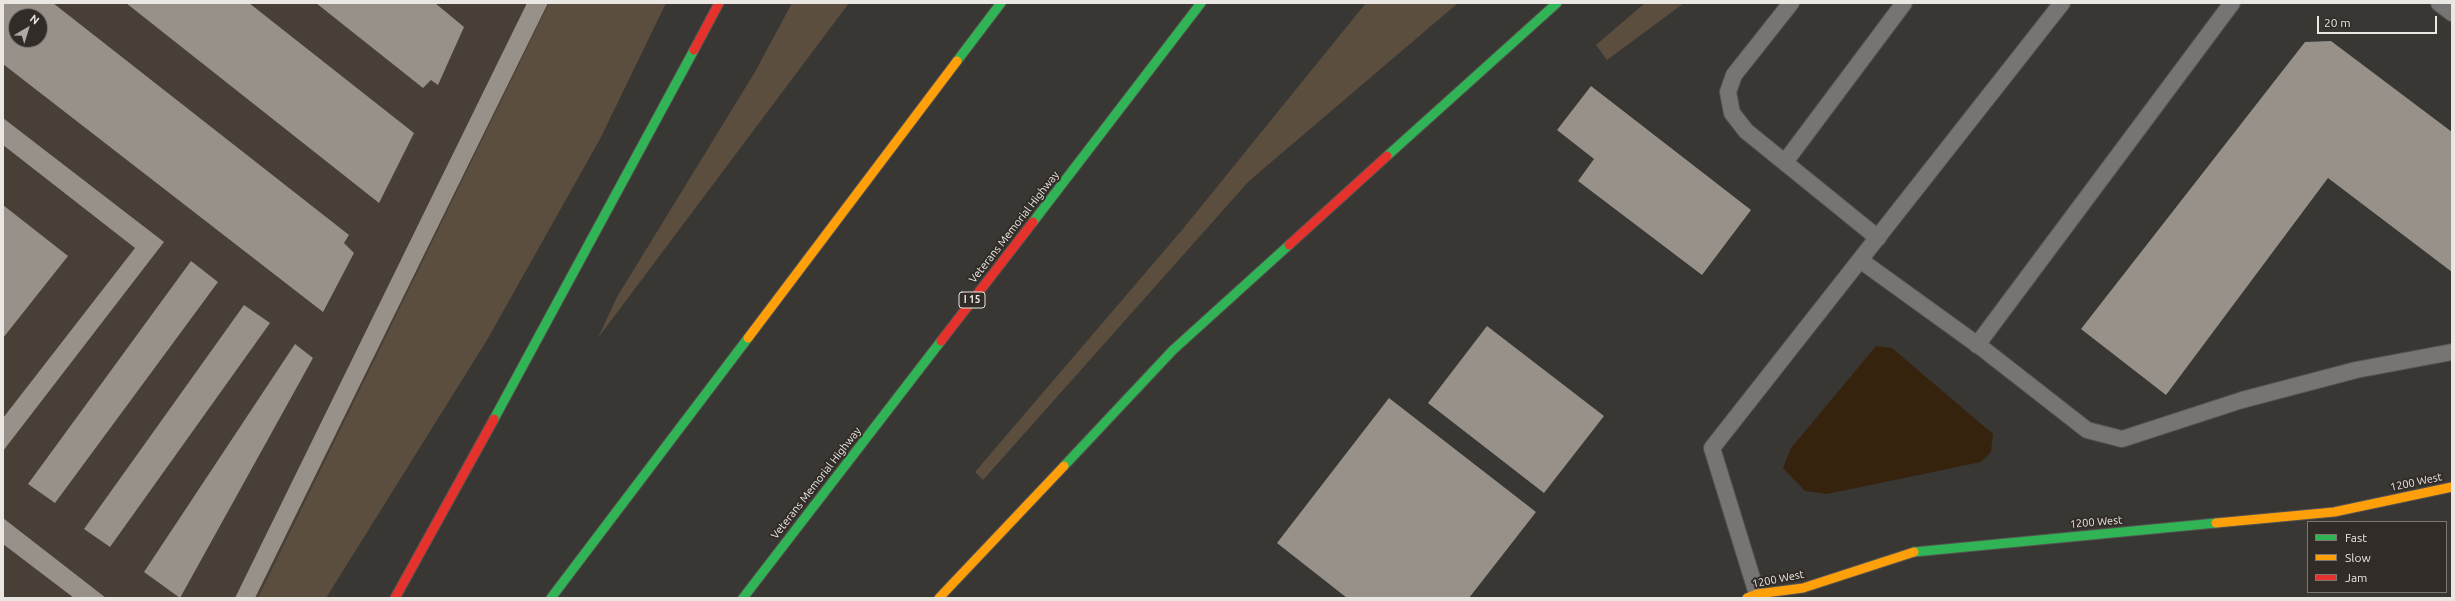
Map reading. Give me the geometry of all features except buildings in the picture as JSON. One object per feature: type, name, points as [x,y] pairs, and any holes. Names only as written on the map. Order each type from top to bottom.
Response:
[{"type":"main road","points":[[395,598],[572,280],[719,3]]},
{"type":"main road","points":[[551,598],[1001,3]]},
{"type":"main road","name":"Veterans Memorial Highway","points":[[743,598],[1201,3]]},
{"type":"main road","points":[[939,598],[1173,350],[1556,3]]},
{"type":"main road","name":"1200 West","points":[[1752,596],[1803,588],[1914,552],[2334,512],[2452,487]]},
{"type":"lane","points":[[1791,3],[1734,75],[1728,92],[1732,113],[1746,131],[1878,238]]},
{"type":"lane","points":[[1785,162],[1904,3]]},
{"type":"lane","points":[[1752,596],[1712,448],[2062,3]]},
{"type":"lane","points":[[1977,345],[2232,3]]},
{"type":"lane","points":[[1860,260],[1977,345],[2087,430],[2122,439],[2242,400],[2356,370],[2452,352]]},
{"type":"shaded area","points":[[3,3],[572,3],[288,598],[3,598]]},
{"type":"shaded area","points":[[549,3],[666,3],[600,139],[487,340],[326,598],[258,598]]},
{"type":"shaded area","points":[[792,3],[849,3],[598,338],[617,297],[755,72]]},
{"type":"shaded area","points":[[1366,3],[1458,3],[1249,181],[983,480],[975,472],[1182,230]]},
{"type":"shaded area","points":[[1645,3],[1684,3],[1607,60],[1596,45]]},
{"type":"shaded area","points":[[1876,346],[1892,348],[1993,434],[1991,452],[1981,462],[1827,494],[1805,491],[1783,468],[1791,448]]},
{"type":"traffic: fast","points":[[957,61],[1001,3]]},
{"type":"traffic: fast","points":[[1033,222],[1201,3]]},
{"type":"traffic: fast","points":[[1387,156],[1557,3]]},
{"type":"traffic: fast","points":[[494,419],[694,50]]},
{"type":"traffic: fast","points":[[1064,466],[1173,350],[1289,245]]},
{"type":"traffic: fast","points":[[551,598],[748,338]]},
{"type":"traffic: fast","points":[[743,598],[941,341]]},
{"type":"traffic: fast","points":[[1914,552],[2216,523]]},
{"type":"traffic: slow","points":[[748,338],[957,61]]},
{"type":"traffic: slow","points":[[939,598],[1064,466]]},
{"type":"traffic: slow","points":[[2216,523],[2334,512],[2452,487]]},
{"type":"traffic: slow","points":[[1747,598],[1757,594],[1803,588],[1914,552]]},
{"type":"traffic: jam","points":[[694,50],[719,3]]},
{"type":"traffic: jam","points":[[1289,245],[1387,156]]},
{"type":"traffic: jam","points":[[941,341],[1033,222]]},
{"type":"traffic: jam","points":[[395,598],[494,419]]}]
